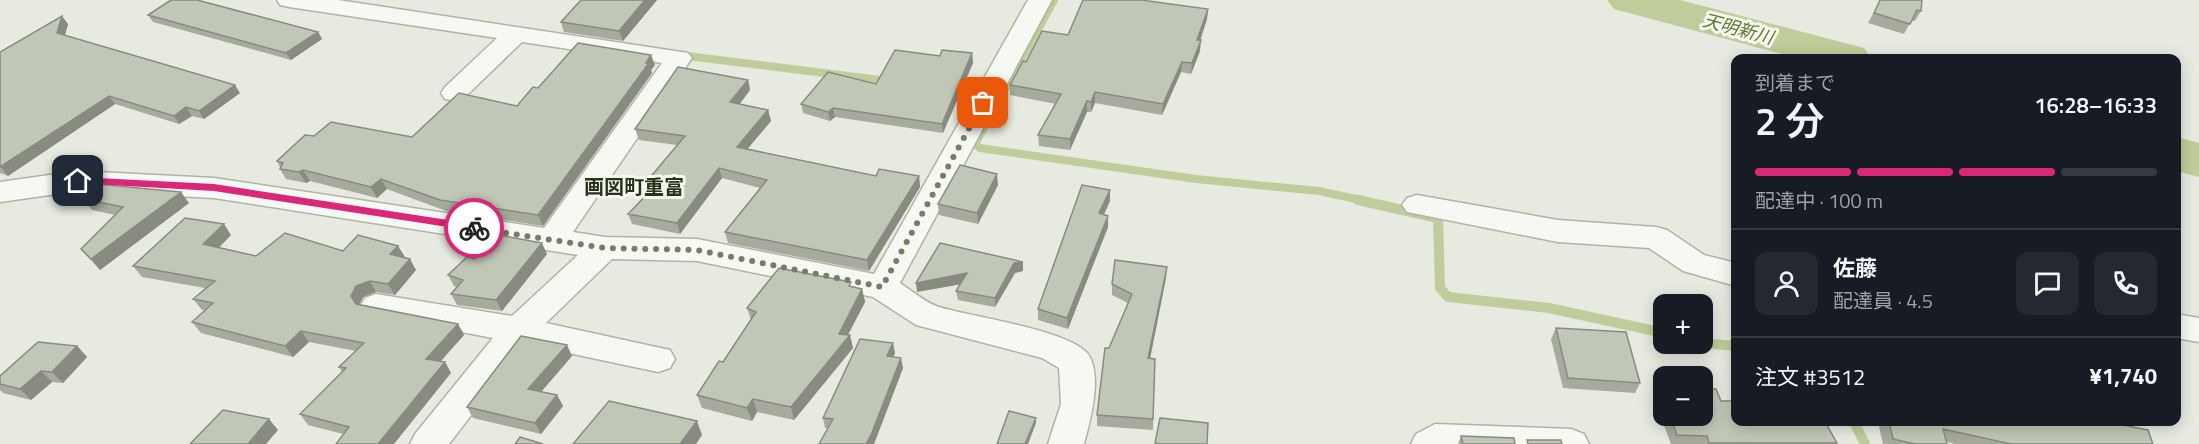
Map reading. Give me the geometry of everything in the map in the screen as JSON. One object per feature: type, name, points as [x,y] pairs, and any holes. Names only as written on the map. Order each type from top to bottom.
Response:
[{"type":"street","points":[[289,0],[679,58],[552,240]]},
{"type":"street","points":[[882,287],[1040,0]]},
{"type":"street","points":[[454,93],[516,34]]},
{"type":"street","points":[[0,192],[78,181],[214,188],[605,248],[697,250],[882,287],[927,316],[1052,348],[1075,362],[1077,404],[1066,444]]},
{"type":"street","points":[[1418,205],[1558,231],[1656,237],[1694,263],[1731,273]]},
{"type":"street","points":[[428,444],[518,330],[605,248]]},
{"type":"street","points":[[376,306],[518,330],[658,359]]},
{"type":"street","points":[[2181,327],[2199,330]]},
{"type":"street","points":[[1430,444],[1436,439],[1570,444]]},
{"type":"building","points":[[171,0],[197,0],[318,32],[286,53],[148,15]]},
{"type":"building","points":[[581,0],[645,0],[619,31],[561,22]]},
{"type":"building","points":[[1083,0],[1141,0],[1208,9],[1197,40],[1201,40],[1192,63],[1182,62],[1163,104],[1095,92],[1091,102],[1087,101],[1070,139],[1038,135],[1061,94],[1010,85],[1023,61],[1026,62],[1042,31],[1068,35]]},
{"type":"building","points":[[1880,0],[1922,0],[1921,11],[1917,10],[1910,24],[1874,13]]},
{"type":"building","points":[[62,16],[57,33],[235,85],[199,111],[186,107],[174,116],[109,96],[0,167],[0,52]]},
{"type":"building","points":[[578,43],[651,55],[646,63],[649,63],[538,215],[440,200],[381,179],[371,187],[303,170],[299,172],[280,169],[283,163],[277,161],[305,135],[314,136],[331,122],[412,137],[459,93],[517,106],[533,87],[538,88]]},
{"type":"building","points":[[895,50],[940,56],[942,50],[972,53],[942,124],[833,108],[828,112],[801,104],[828,72],[876,84]]},
{"type":"building","points":[[678,67],[748,80],[730,102],[768,110],[737,147],[876,176],[879,169],[919,176],[867,260],[725,232],[767,180],[719,168],[677,223],[628,214],[657,184],[647,181],[685,136],[635,129]]},
{"type":"building","points":[[960,165],[997,174],[977,213],[938,204]]},
{"type":"building","points":[[86,183],[181,192],[91,259],[81,249],[123,207],[83,199]]},
{"type":"building","points":[[1082,185],[1110,190],[1099,213],[1108,216],[1067,318],[1038,309]]},
{"type":"building","points":[[185,218],[224,224],[203,244],[256,256],[285,233],[343,251],[358,235],[398,246],[390,254],[410,259],[388,284],[370,281],[356,286],[351,296],[356,304],[458,324],[426,359],[445,362],[378,444],[336,444],[349,427],[300,414],[346,368],[339,367],[364,343],[301,331],[285,346],[192,322],[213,303],[193,299],[215,281],[133,266]]},
{"type":"building","points":[[499,235],[542,243],[496,300],[451,294],[463,280],[448,275],[467,257],[475,259]]},
{"type":"building","points":[[940,243],[1023,262],[1014,263],[995,298],[956,291],[967,273],[916,283]]},
{"type":"building","points":[[1115,260],[1167,267],[1148,358],[1155,359],[1153,419],[1097,415],[1105,348],[1109,348],[1132,294],[1112,284]]},
{"type":"building","points":[[779,268],[851,282],[849,286],[862,289],[839,334],[850,335],[791,407],[753,399],[747,408],[697,395],[719,361],[723,362],[756,312],[747,308]]},
{"type":"building","points":[[1556,328],[1626,332],[1640,383],[1568,378]]},
{"type":"building","points":[[521,336],[567,345],[528,389],[557,395],[535,423],[467,407]]},
{"type":"building","points":[[860,339],[893,343],[887,356],[901,358],[871,435],[866,444],[819,444],[833,419],[823,418]]},
{"type":"building","points":[[38,342],[77,346],[52,372],[41,371],[20,389],[0,384],[0,376]]},
{"type":"building","points":[[1713,389],[1716,389],[1721,401],[1731,401],[1731,426],[1827,426],[1837,443],[1709,443],[1707,436],[1677,435],[1674,426],[1713,426]]},
{"type":"building","points":[[609,401],[697,421],[680,444],[573,444]]},
{"type":"building","points":[[223,410],[269,419],[248,444],[190,444]]},
{"type":"building","points":[[1009,411],[1036,418],[1025,444],[997,444]]},
{"type":"building","points":[[1160,418],[1208,423],[1207,444],[1155,443]]},
{"type":"building","points":[[1890,426],[2128,426],[2148,430],[2153,444],[2011,444],[1943,429],[1947,444],[1915,444],[1893,439]]},
{"type":"building","points":[[1461,436],[1514,438],[1515,444],[1463,444]]},
{"type":"building","points":[[520,437],[543,444],[515,444]]},
{"type":"building","points":[[1527,440],[1561,440],[1562,444],[1528,444]]},
{"type":"waterway","points":[[1054,0],[975,144],[980,148],[1196,179],[1319,191],[1365,201]]},
{"type":"waterway","name":"天明新川","points":[[1629,0],[1833,54]]},
{"type":"waterway","points":[[679,55],[888,81]]},
{"type":"waterway","points":[[950,89],[987,94]]},
{"type":"waterway","name":"天明新川","points":[[2181,155],[2199,160]]},
{"type":"waterway","points":[[1358,200],[1438,218],[1440,288],[1448,297],[1549,308],[1653,331]]},
{"type":"waterway","points":[[1713,344],[1731,346]]},
{"type":"waterway","points":[[1856,426],[1865,444]]},
{"type":"way so far","points":[[474,228],[605,248],[697,250],[882,287],[983,103]]},
{"type":"district","name":"画図町重富","points":[[634,187]]},
{"type":"route","points":[[78,181],[214,188],[474,228]]}]
